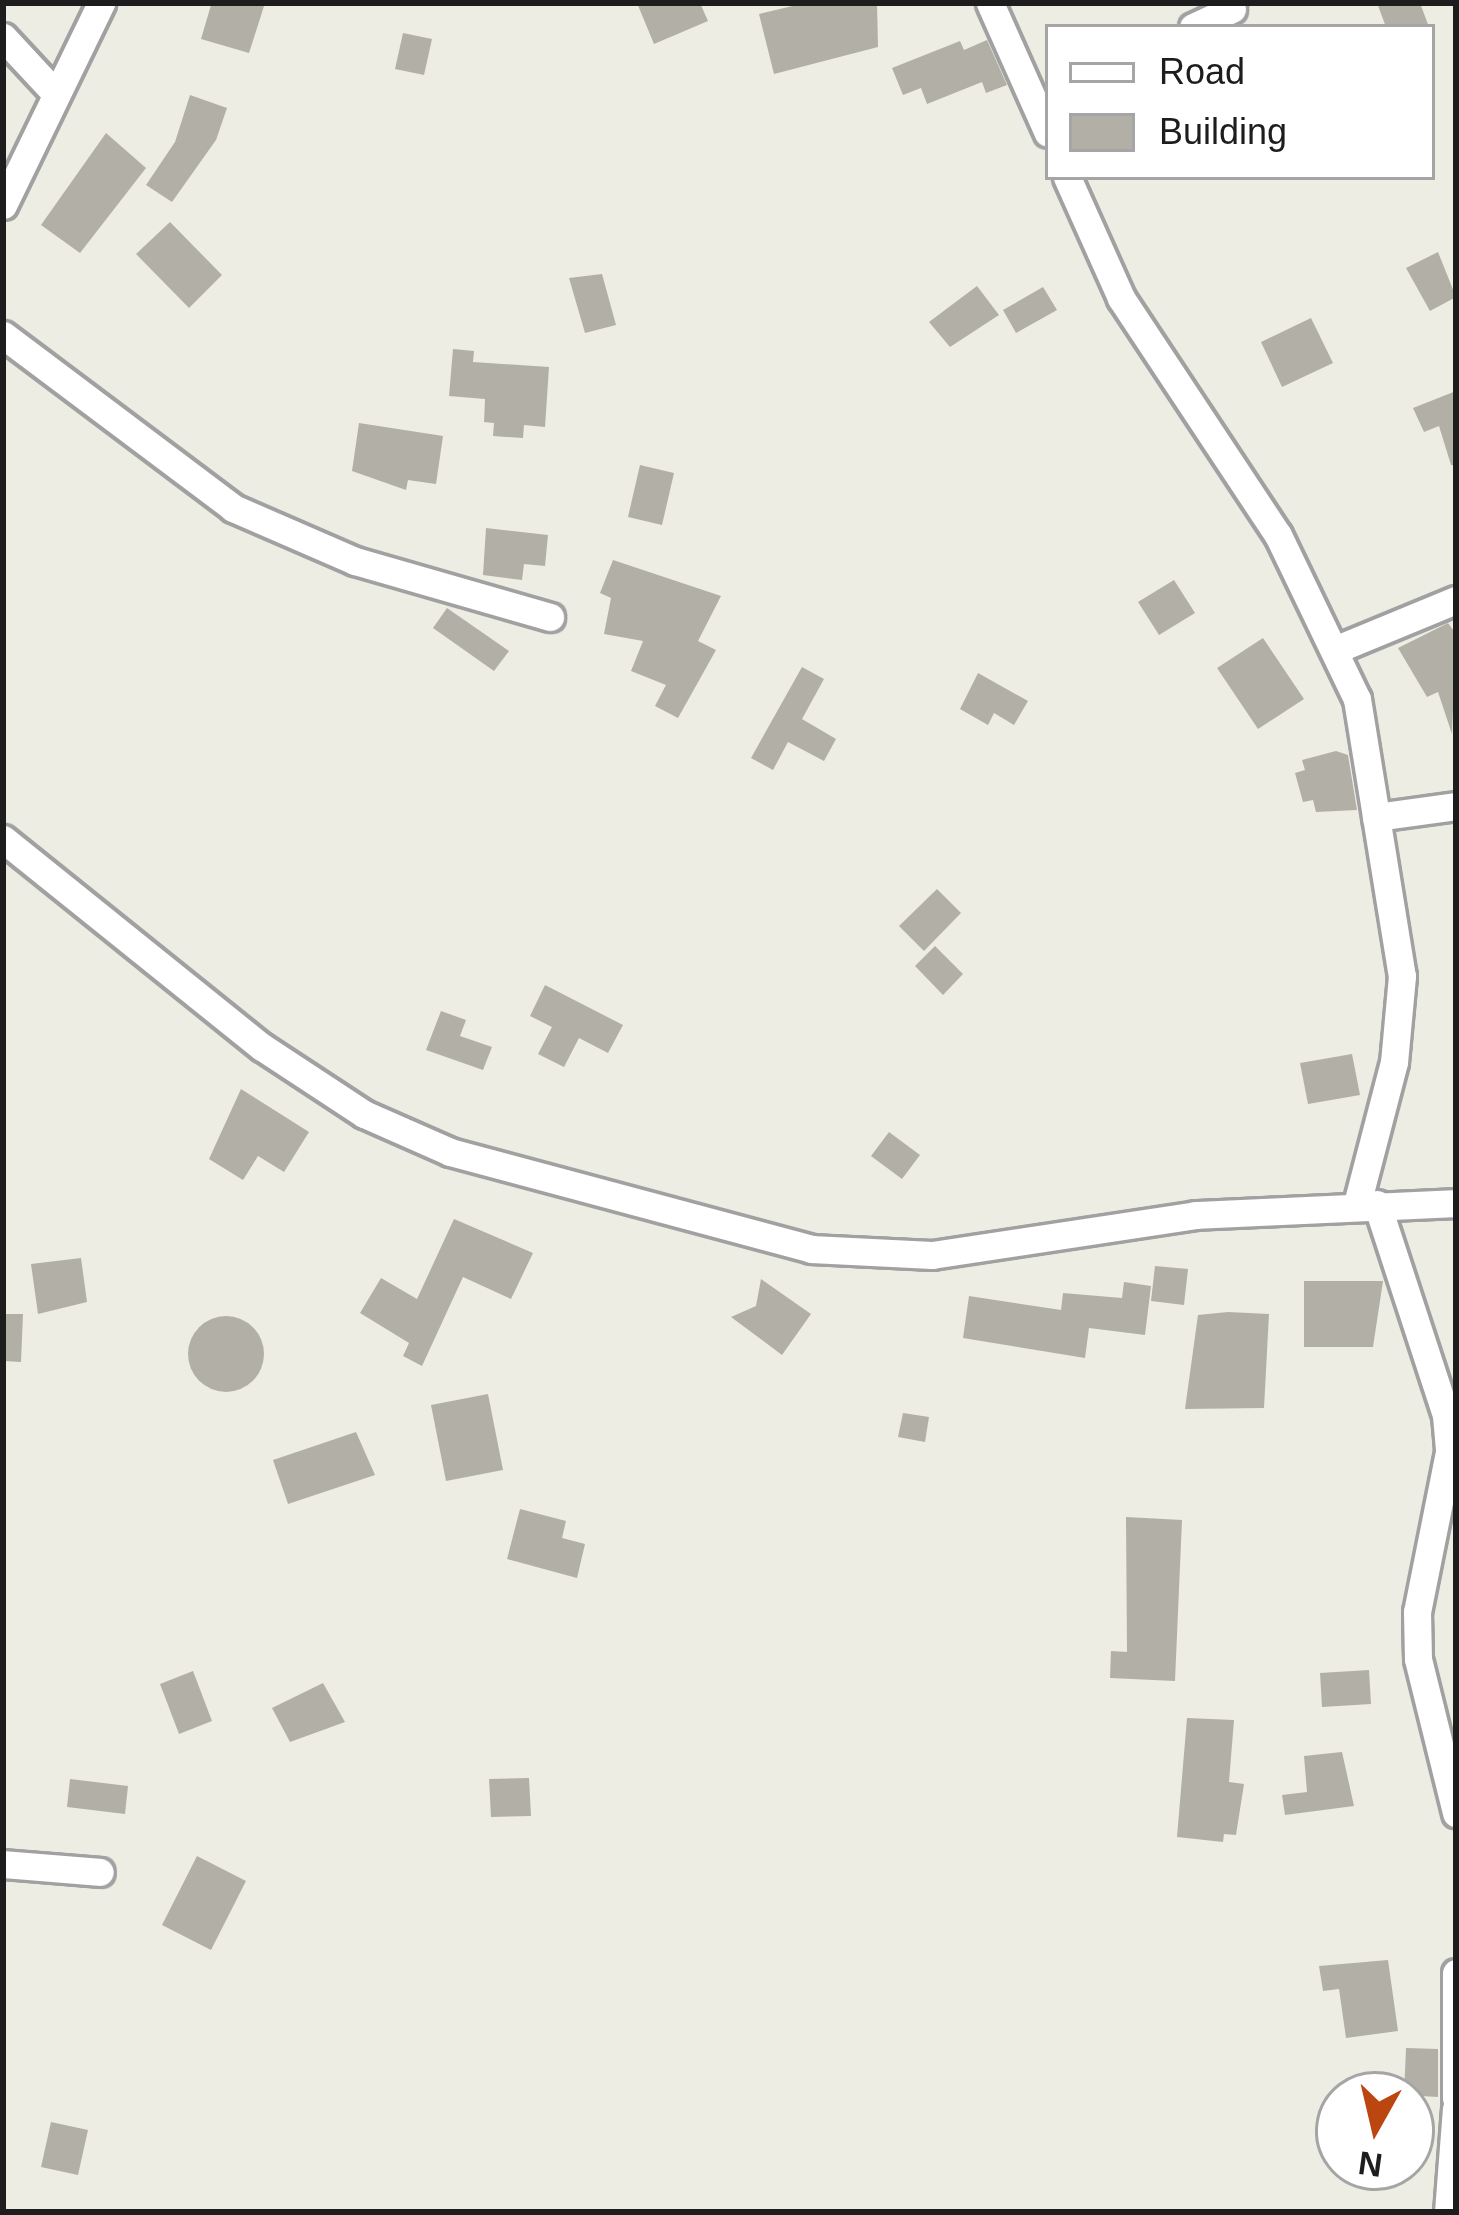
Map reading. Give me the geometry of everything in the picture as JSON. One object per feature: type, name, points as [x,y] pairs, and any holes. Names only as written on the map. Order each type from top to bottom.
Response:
[{"type":"street","points":[[3,206],[101,3]]},
{"type":"street","points":[[990,3],[1041,98]]},
{"type":"street","points":[[1200,24],[1232,9]]},
{"type":"street","points":[[3,37],[56,94]]},
{"type":"street","points":[[1068,180],[1121,298],[1278,535],[1357,699],[1402,976],[1394,1062],[1367,1204],[1446,1415],[1449,1452],[1418,1612],[1418,1659],[1456,1813]]},
{"type":"street","points":[[3,335],[233,508],[355,561],[550,617]]},
{"type":"street","points":[[1337,650],[1456,600]]},
{"type":"street","points":[[1376,817],[1456,806]]},
{"type":"street","points":[[3,839],[262,1047],[364,1114],[450,1152],[811,1249],[910,1255],[1195,1215],[1367,1204],[1456,1204]]},
{"type":"street","points":[[3,1864],[100,1872]]},
{"type":"street","points":[[1456,1973],[1456,2098]]},
{"type":"street","points":[[1448,2212],[1456,2109]]},
{"type":"building","points":[[265,3],[249,53],[201,39],[211,5]]},
{"type":"building","points":[[637,3],[700,3],[708,21],[654,44]]},
{"type":"building","points":[[805,3],[877,3],[878,47],[774,74],[759,14]]},
{"type":"building","points":[[1377,3],[1420,3],[1428,24],[1385,24]]},
{"type":"building","points":[[403,33],[432,39],[424,75],[395,69]]},
{"type":"building","points":[[987,40],[1007,85],[986,93],[982,82],[927,104],[921,88],[903,95],[892,68],[960,41],[964,50]]},
{"type":"building","points":[[190,95],[227,108],[216,140],[172,202],[146,185],[175,142]]},
{"type":"building","points":[[106,133],[146,168],[80,253],[41,225]]},
{"type":"building","points":[[170,222],[222,275],[189,308],[136,254]]},
{"type":"building","points":[[1438,252],[1456,297],[1430,311],[1406,268]]},
{"type":"building","points":[[602,274],[616,325],[585,333],[569,278]]},
{"type":"building","points":[[977,286],[999,315],[950,347],[929,322]]},
{"type":"building","points":[[1043,287],[1057,310],[1016,333],[1003,310]]},
{"type":"building","points":[[1311,318],[1333,363],[1282,387],[1261,342]]},
{"type":"building","points":[[453,349],[474,351],[473,362],[549,367],[545,427],[524,425],[523,438],[493,436],[494,423],[484,422],[485,399],[449,396]]},
{"type":"building","points":[[1456,391],[1456,465],[1451,465],[1439,426],[1424,432],[1413,408]]},
{"type":"building","points":[[359,423],[443,436],[436,484],[408,480],[406,490],[352,471]]},
{"type":"building","points":[[640,465],[674,473],[662,525],[628,517]]},
{"type":"building","points":[[486,528],[548,535],[545,566],[524,564],[522,580],[483,575]]},
{"type":"building","points":[[613,560],[721,596],[698,641],[716,650],[678,718],[655,706],[666,685],[631,671],[643,641],[604,634],[611,598],[600,593]]},
{"type":"building","points":[[1174,580],[1195,613],[1159,635],[1138,602]]},
{"type":"building","points":[[447,608],[509,651],[494,671],[433,628]]},
{"type":"building","points":[[1448,623],[1456,634],[1452,734],[1438,692],[1427,697],[1398,648]]},
{"type":"building","points":[[1263,638],[1304,699],[1258,729],[1217,668]]},
{"type":"building","points":[[802,667],[824,679],[802,719],[836,739],[824,761],[788,742],[773,770],[751,758]]},
{"type":"building","points":[[978,673],[1028,701],[1014,725],[994,713],[988,725],[960,709]]},
{"type":"building","points":[[1336,751],[1348,755],[1357,810],[1316,812],[1313,800],[1303,802],[1295,773],[1305,770],[1302,760]]},
{"type":"building","points":[[937,889],[961,913],[924,951],[899,926]]},
{"type":"building","points":[[935,946],[963,974],[943,995],[915,966]]},
{"type":"building","points":[[545,985],[623,1025],[608,1053],[579,1038],[564,1067],[538,1054],[552,1027],[530,1016]]},
{"type":"building","points":[[441,1011],[466,1020],[460,1036],[492,1047],[483,1070],[426,1050]]},
{"type":"building","points":[[1352,1054],[1360,1095],[1308,1104],[1300,1063]]},
{"type":"building","points":[[241,1089],[309,1132],[284,1172],[258,1156],[243,1180],[209,1159]]},
{"type":"building","points":[[889,1132],[920,1155],[902,1179],[871,1156]]},
{"type":"building","points":[[454,1219],[533,1253],[511,1299],[463,1277],[422,1366],[403,1356],[409,1343],[360,1313],[381,1278],[417,1299]]},
{"type":"building","points":[[81,1258],[87,1302],[38,1314],[31,1264]]},
{"type":"building","points":[[1155,1266],[1188,1269],[1184,1305],[1151,1301]]},
{"type":"building","points":[[761,1279],[811,1314],[782,1355],[731,1317],[756,1306]]},
{"type":"building","points":[[1304,1281],[1383,1281],[1373,1347],[1304,1347]]},
{"type":"building","points":[[1124,1282],[1151,1286],[1145,1335],[1089,1328],[1085,1358],[963,1338],[969,1296],[1061,1310],[1063,1293],[1122,1298]]},
{"type":"building","points":[[3,1314],[23,1314],[21,1362],[3,1361]]},
{"type":"building","points":[[1269,1314],[1264,1408],[1185,1409],[1198,1315]]},
{"type":"building","points":[[226,1316],[253,1327],[264,1354],[253,1381],[226,1392],[199,1381],[188,1354],[199,1327]]},
{"type":"building","points":[[488,1394],[503,1470],[446,1481],[431,1405]]},
{"type":"building","points":[[903,1413],[929,1417],[925,1442],[898,1437]]},
{"type":"building","points":[[356,1432],[375,1475],[288,1504],[273,1460]]},
{"type":"building","points":[[520,1509],[566,1521],[562,1538],[585,1544],[577,1578],[507,1559]]},
{"type":"building","points":[[1126,1517],[1182,1520],[1175,1681],[1110,1678],[1111,1651],[1127,1652]]},
{"type":"building","points":[[1369,1670],[1371,1704],[1322,1707],[1320,1673]]},
{"type":"building","points":[[193,1671],[212,1721],[179,1734],[160,1684]]},
{"type":"building","points":[[323,1683],[345,1722],[290,1742],[272,1708]]},
{"type":"building","points":[[1187,1718],[1234,1720],[1229,1782],[1244,1784],[1236,1835],[1224,1834],[1223,1842],[1177,1837]]},
{"type":"building","points":[[1342,1752],[1354,1806],[1285,1815],[1282,1795],[1307,1792],[1304,1756]]},
{"type":"building","points":[[529,1778],[531,1816],[491,1817],[489,1779]]},
{"type":"building","points":[[70,1779],[128,1786],[125,1814],[67,1807]]},
{"type":"building","points":[[197,1856],[246,1881],[211,1950],[162,1925]]},
{"type":"building","points":[[1388,1960],[1398,2031],[1346,2038],[1339,1989],[1323,1991],[1319,1966]]},
{"type":"building","points":[[1406,2048],[1438,2049],[1438,2097],[1435,2071],[1405,2071]]},
{"type":"building","points":[[51,2122],[88,2130],[78,2175],[41,2167]]}]
